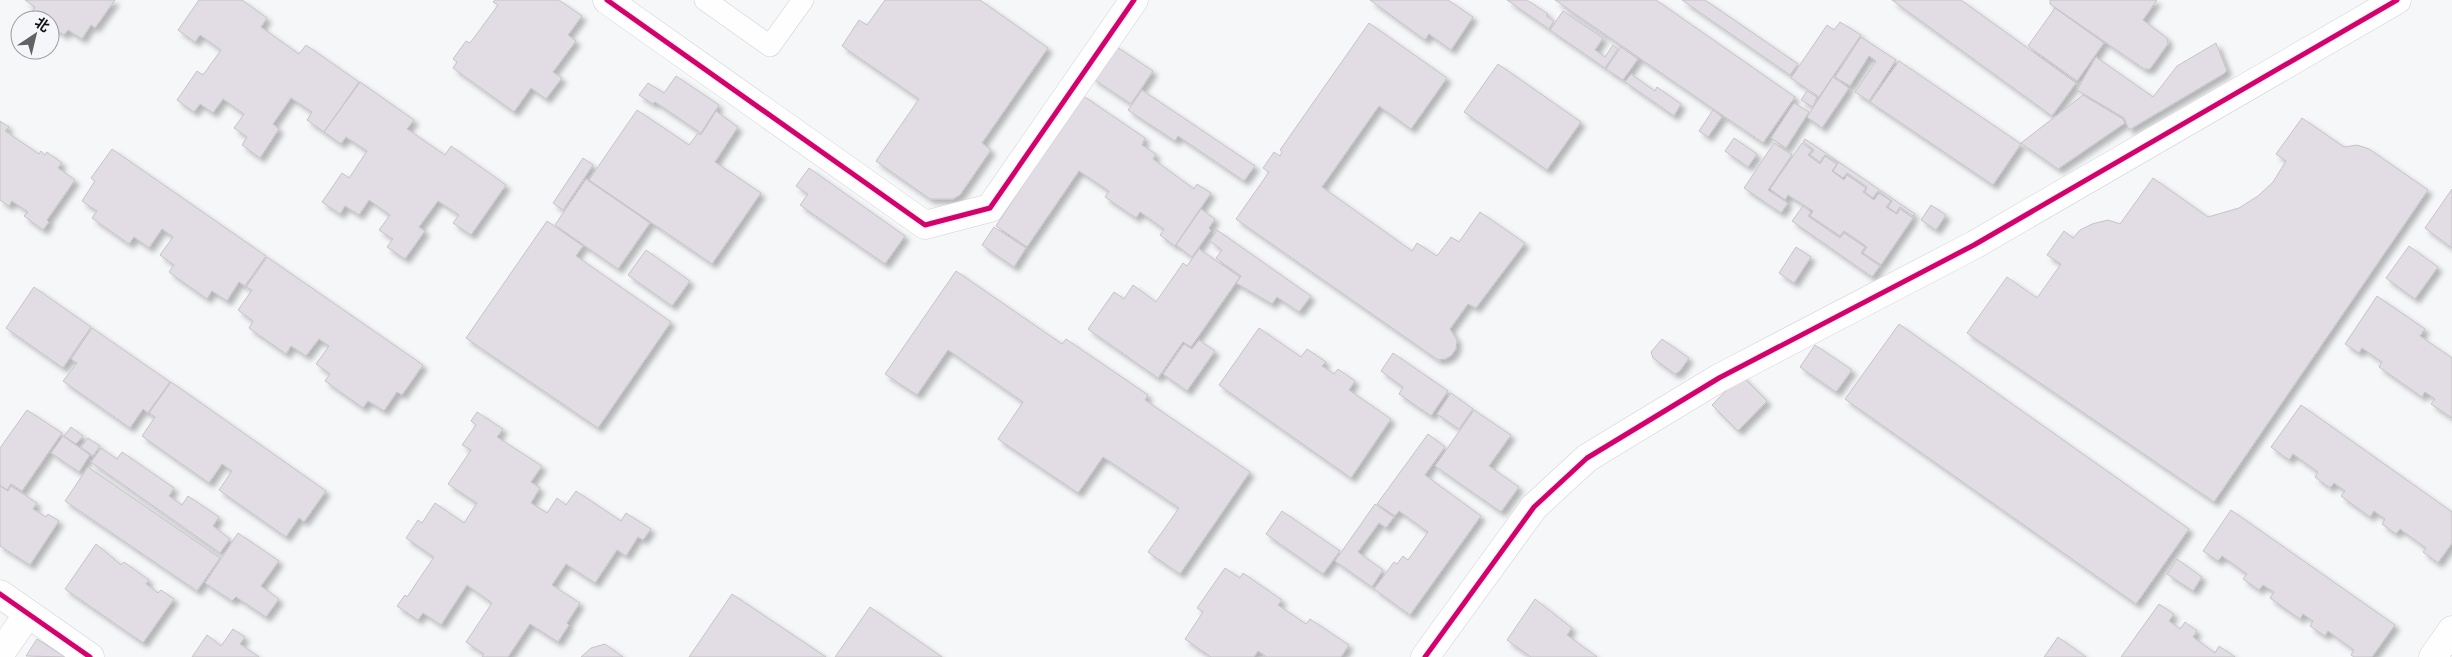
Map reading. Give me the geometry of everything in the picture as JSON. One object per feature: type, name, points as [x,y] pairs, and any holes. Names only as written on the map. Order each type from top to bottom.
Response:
[{"type":"street","points":[[607,0],[925,225],[990,208],[1134,0]]},
{"type":"street","points":[[1425,657],[1534,507],[1587,458],[1719,378],[1974,245],[2396,0]]},
{"type":"street","points":[[0,594],[90,657]]},
{"type":"street","points":[[0,654],[28,614]]},
{"type":"street","points":[[2433,657],[2452,630]]},
{"type":"lane","points":[[705,0],[770,46],[803,0]]},
{"type":"building","points":[[25,0],[115,0],[95,28],[91,25],[82,39],[68,30],[64,35],[60,32],[60,10],[33,10],[35,7]]},
{"type":"building","points":[[199,0],[242,0],[267,18],[261,27],[299,54],[306,45],[359,82],[324,132],[307,120],[312,112],[291,98],[273,124],[279,129],[260,158],[242,145],[247,137],[234,128],[244,114],[223,99],[213,113],[200,104],[194,112],[177,100],[197,71],[203,75],[221,50],[200,35],[195,42],[178,30]]},
{"type":"building","points":[[495,0],[559,0],[582,16],[568,35],[576,41],[553,72],[562,78],[546,99],[531,88],[514,112],[453,68],[457,62],[453,59],[466,41],[470,43],[498,5],[493,2]]},
{"type":"building","points":[[885,0],[980,0],[1048,48],[982,143],[991,150],[960,195],[953,199],[930,199],[876,161],[919,99],[842,46],[859,20],[867,25]]},
{"type":"building","points":[[1370,0],[1448,0],[1473,17],[1451,50],[1429,34],[1425,40]]},
{"type":"building","points":[[1507,0],[1527,0],[1548,14],[1546,16],[1554,21],[1549,29]]},
{"type":"building","points":[[1555,0],[1656,0],[1795,97],[1763,143]]},
{"type":"building","points":[[1682,0],[1705,0],[1798,64],[1790,75]]},
{"type":"building","points":[[1892,0],[1961,0],[2076,83],[2052,116]]},
{"type":"building","points":[[2050,0],[2157,0],[2143,20],[2167,38],[2168,44],[2150,69],[2144,69],[2050,4]]},
{"type":"building","points":[[2055,8],[2104,43],[2077,81],[2028,46]]},
{"type":"building","points":[[1563,11],[1603,38],[1595,50],[1605,57],[1613,45],[1618,49],[1605,68],[1550,30]]},
{"type":"building","points":[[1840,22],[1861,35],[1819,97],[1791,78],[1827,25],[1834,30]]},
{"type":"building","points":[[1369,23],[1447,78],[1411,129],[1379,106],[1322,187],[1412,251],[1417,243],[1437,256],[1451,237],[1459,242],[1480,212],[1525,243],[1476,308],[1468,304],[1450,329],[1457,340],[1456,349],[1451,356],[1445,359],[1438,360],[1236,219],[1269,172],[1263,168],[1274,152],[1280,156],[1282,152],[1280,150]]},
{"type":"building","points":[[1861,37],[1896,60],[1869,101],[1855,92],[1876,61],[1869,56],[1850,86],[1835,77]]},
{"type":"building","points":[[2216,43],[2227,71],[2225,73],[2129,130],[2124,118],[2077,90],[2096,57],[2153,97],[2177,66]]},
{"type":"building","points":[[1114,45],[1153,71],[1131,104],[1092,78]]},
{"type":"building","points":[[1621,47],[1638,59],[1623,80],[1606,69]]},
{"type":"building","points":[[1899,61],[2021,144],[1993,185],[1870,102]]},
{"type":"building","points":[[1498,64],[1581,122],[1547,170],[1464,112]]},
{"type":"building","points":[[1631,74],[1655,91],[1657,87],[1681,104],[1674,116],[1625,82]]},
{"type":"building","points":[[676,76],[719,105],[701,133],[655,102],[653,104],[639,95],[648,83],[664,93]]},
{"type":"building","points":[[1833,77],[1849,88],[1822,128],[1807,117]]},
{"type":"building","points":[[360,82],[414,120],[407,129],[445,155],[451,146],[506,185],[471,235],[453,223],[459,215],[438,201],[419,227],[425,231],[405,259],[387,247],[393,239],[379,230],[390,215],[369,200],[359,215],[345,206],[340,214],[322,202],[342,173],[349,178],[367,151],[346,137],[341,144],[324,132]]},
{"type":"building","points":[[1142,90],[1255,166],[1244,181],[1178,136],[1175,141],[1128,110]]},
{"type":"building","points":[[1807,91],[1817,97],[1813,107],[1801,100]]},
{"type":"building","points":[[1082,95],[1145,138],[1142,145],[1156,154],[1153,159],[1194,189],[1197,184],[1211,193],[1175,246],[1160,235],[1164,229],[1140,212],[1136,218],[1105,197],[1109,191],[1079,171],[1027,247],[996,226]]},
{"type":"building","points":[[2083,95],[2123,119],[2125,123],[2058,169],[2021,143]]},
{"type":"building","points":[[1794,103],[1809,112],[1786,148],[1771,138]]},
{"type":"building","points":[[637,110],[689,145],[698,133],[701,135],[716,111],[738,127],[715,162],[761,193],[712,264],[589,180]]},
{"type":"building","points":[[1713,110],[1722,117],[1708,137],[1699,131]]},
{"type":"building","points":[[2302,118],[2344,147],[2357,145],[2369,149],[2428,190],[2214,502],[1967,333],[2007,277],[2037,298],[2061,264],[2047,255],[2064,231],[2073,238],[2080,230],[2092,224],[2108,220],[2120,224],[2153,178],[2208,217],[2239,208],[2258,196],[2273,182],[2286,161],[2276,154]]},
{"type":"building","points":[[0,121],[9,127],[5,131],[39,154],[41,151],[45,155],[47,152],[62,163],[58,168],[75,180],[47,220],[49,222],[43,230],[24,216],[28,212],[12,201],[9,206],[0,200]]},
{"type":"building","points":[[1734,138],[1757,154],[1748,167],[1725,151]]},
{"type":"building","points":[[1805,139],[1915,214],[1913,216],[1900,207],[1896,213],[1888,207],[1892,201],[1878,191],[1873,198],[1865,192],[1867,187],[1847,173],[1843,178],[1833,171],[1838,163],[1825,155],[1820,162],[1810,155],[1814,150],[1803,142]]},
{"type":"building","points":[[1774,143],[1792,155],[1768,190],[1788,203],[1781,213],[1744,188]]},
{"type":"building","points":[[1802,143],[1812,150],[1808,155],[1820,164],[1825,156],[1837,164],[1832,171],[1844,180],[1847,175],[1866,188],[1863,192],[1874,200],[1879,193],[1891,201],[1886,207],[1897,214],[1900,209],[1913,218],[1881,265],[1863,253],[1867,247],[1844,231],[1840,236],[1810,216],[1813,211],[1788,195],[1785,200],[1770,189]]},
{"type":"building","points":[[112,149],[266,256],[245,286],[239,282],[227,301],[212,291],[207,299],[169,272],[174,265],[160,255],[173,237],[162,229],[149,248],[134,237],[129,244],[92,218],[97,211],[82,201],[95,181],[91,178]]},
{"type":"building","points":[[583,158],[593,165],[563,210],[553,203]]},
{"type":"building","points":[[809,168],[905,236],[885,264],[800,205],[808,194],[796,186]]},
{"type":"building","points":[[586,179],[650,223],[618,269],[555,225]]},
{"type":"building","points":[[2452,189],[2452,248],[2425,228]]},
{"type":"building","points":[[1931,205],[1946,215],[1936,230],[1921,220]]},
{"type":"building","points":[[1803,206],[1811,212],[1808,216],[1840,238],[1844,233],[1865,247],[1861,253],[1880,266],[1872,277],[1792,221]]},
{"type":"building","points":[[1201,209],[1215,219],[1209,228],[1211,230],[1192,257],[1176,245]]},
{"type":"building","points":[[547,221],[583,246],[576,256],[671,322],[598,428],[466,338]]},
{"type":"building","points":[[994,227],[1026,248],[1014,267],[982,245]]},
{"type":"building","points":[[1217,230],[1311,296],[1299,312],[1277,297],[1272,304],[1236,283],[1241,276],[1216,258],[1222,250],[1210,241]]},
{"type":"building","points":[[2409,246],[2438,267],[2415,299],[2386,278]]},
{"type":"building","points":[[1796,247],[1811,257],[1794,283],[1779,273]]},
{"type":"building","points":[[1199,249],[1240,277],[1191,347],[1183,342],[1158,378],[1088,329],[1114,292],[1124,299],[1133,285],[1156,302],[1183,263],[1187,266]]},
{"type":"building","points":[[646,250],[690,281],[672,306],[628,275]]},
{"type":"building","points":[[267,257],[423,365],[402,395],[397,392],[384,411],[368,401],[363,408],[325,381],[330,374],[316,364],[329,346],[319,339],[306,356],[291,346],[286,354],[249,328],[253,321],[238,310],[252,290],[246,287]]},
{"type":"building","points":[[956,271],[1062,344],[1066,339],[1148,395],[1145,400],[1250,472],[1180,574],[1148,552],[1179,508],[1103,457],[1078,493],[998,439],[1023,402],[948,350],[917,395],[885,374]]},
{"type":"building","points":[[34,287],[91,327],[63,368],[6,328]]},
{"type":"building","points":[[2377,296],[2425,329],[2420,336],[2452,358],[2452,418],[2431,404],[2435,399],[2425,392],[2422,397],[2379,367],[2382,362],[2362,348],[2359,353],[2345,344]]},
{"type":"building","points":[[1899,324],[2189,529],[2136,604],[1845,399]]},
{"type":"building","points":[[92,328],[170,382],[148,413],[143,409],[130,428],[63,381],[77,363],[71,359]]},
{"type":"building","points":[[1259,328],[1301,357],[1307,349],[1326,362],[1322,366],[1334,374],[1338,369],[1355,381],[1349,390],[1391,419],[1351,478],[1219,385]]},
{"type":"building","points":[[1662,339],[1689,358],[1680,371],[1675,374],[1653,358],[1651,352]]},
{"type":"building","points":[[1199,340],[1215,351],[1187,391],[1163,374],[1184,344],[1192,349]]},
{"type":"building","points":[[1815,345],[1852,370],[1836,392],[1800,367]]},
{"type":"building","points":[[1393,353],[1448,391],[1431,416],[1399,394],[1403,387],[1381,371]]},
{"type":"building","points":[[1741,375],[1767,401],[1738,431],[1712,405]]},
{"type":"building","points":[[171,382],[326,491],[304,522],[299,518],[286,537],[219,490],[232,471],[222,464],[209,483],[142,436],[155,417],[149,413]]},
{"type":"building","points":[[1451,393],[1473,409],[1459,429],[1437,414]]},
{"type":"building","points":[[2301,405],[2452,512],[2452,543],[2438,563],[2423,552],[2426,548],[2400,529],[2396,534],[2382,524],[2385,519],[2374,511],[2370,517],[2341,496],[2345,491],[2334,483],[2330,488],[2315,477],[2318,472],[2293,454],[2289,460],[2271,447]]},
{"type":"building","points":[[27,410],[62,433],[22,491],[11,484],[7,490],[0,485],[0,448]]},
{"type":"building","points":[[1474,410],[1511,435],[1489,466],[1519,487],[1501,512],[1435,466]]},
{"type":"building","points":[[477,412],[503,429],[497,437],[542,466],[531,482],[540,488],[531,503],[547,513],[557,498],[566,505],[576,491],[621,521],[626,513],[651,529],[643,540],[638,537],[626,556],[617,550],[595,583],[566,564],[552,585],[580,603],[567,623],[569,625],[558,642],[530,624],[508,657],[482,657],[484,654],[466,642],[492,603],[467,585],[441,625],[423,613],[418,620],[397,606],[405,595],[407,597],[434,557],[406,538],[418,520],[422,523],[435,503],[464,523],[477,503],[448,484],[471,450],[462,445],[476,425],[471,421]]},
{"type":"building","points":[[71,427],[83,436],[76,444],[64,436]]},
{"type":"building","points":[[1428,434],[1445,447],[1425,475],[1481,516],[1410,615],[1374,589],[1394,562],[1397,564],[1403,556],[1408,560],[1428,532],[1399,511],[1395,516],[1377,504]]},
{"type":"building","points":[[63,436],[90,455],[79,472],[51,453]]},
{"type":"building","points":[[88,438],[100,446],[93,456],[81,447]]},
{"type":"building","points":[[101,448],[117,459],[122,452],[174,488],[169,496],[182,505],[188,496],[219,517],[213,526],[230,539],[220,553],[91,462]]},
{"type":"building","points":[[88,467],[220,558],[197,591],[65,501]]},
{"type":"building","points":[[0,486],[8,491],[11,486],[37,503],[33,509],[46,517],[48,514],[59,521],[30,565],[0,546]]},
{"type":"building","points":[[1375,504],[1394,517],[1386,528],[1379,523],[1358,552],[1383,570],[1372,587],[1335,561]]},
{"type":"building","points":[[2231,510],[2395,625],[2372,657],[2354,657],[2351,655],[2354,650],[2328,631],[2325,636],[2310,626],[2313,621],[2303,614],[2300,619],[2270,598],[2274,592],[2263,585],[2259,590],[2243,579],[2247,574],[2222,556],[2218,561],[2203,551]]},
{"type":"building","points":[[1282,511],[1340,551],[1323,574],[1266,534]]},
{"type":"building","points":[[238,533],[279,561],[261,586],[279,599],[266,617],[236,597],[232,601],[205,583]]},
{"type":"building","points":[[96,544],[121,565],[124,562],[149,580],[146,584],[158,593],[161,590],[174,599],[143,643],[65,589]]},
{"type":"building","points":[[2177,559],[2202,577],[2193,591],[2167,574]]},
{"type":"building","points":[[1225,568],[1240,578],[1243,573],[1282,600],[1278,605],[1306,624],[1310,619],[1349,645],[1341,657],[1267,657],[1258,651],[1254,657],[1211,657],[1185,639],[1203,612],[1197,608]]},
{"type":"building","points":[[732,594],[826,657],[689,657]]},
{"type":"building","points":[[1535,599],[1572,628],[1567,635],[1597,657],[1531,657],[1507,640]]},
{"type":"building","points":[[2159,604],[2174,614],[2169,621],[2180,629],[2185,622],[2197,631],[2193,637],[2215,653],[2219,646],[2235,657],[2121,657]]},
{"type":"building","points":[[870,607],[939,655],[942,657],[835,657]]},
{"type":"building","points":[[233,629],[245,637],[240,644],[259,657],[192,657],[207,635],[221,646]]},
{"type":"building","points":[[2058,637],[2086,657],[2044,657]]},
{"type":"building","points":[[37,639],[65,657],[26,656]]},
{"type":"building","points":[[605,644],[623,657],[581,657],[591,648]]},
{"type":"cycle path","points":[[607,0],[925,225],[990,208],[1134,0]]},
{"type":"cycle path","points":[[1425,657],[1534,507],[1587,458],[1719,378],[1974,245],[2397,0]]},
{"type":"cycle path","points":[[0,594],[90,657]]}]
